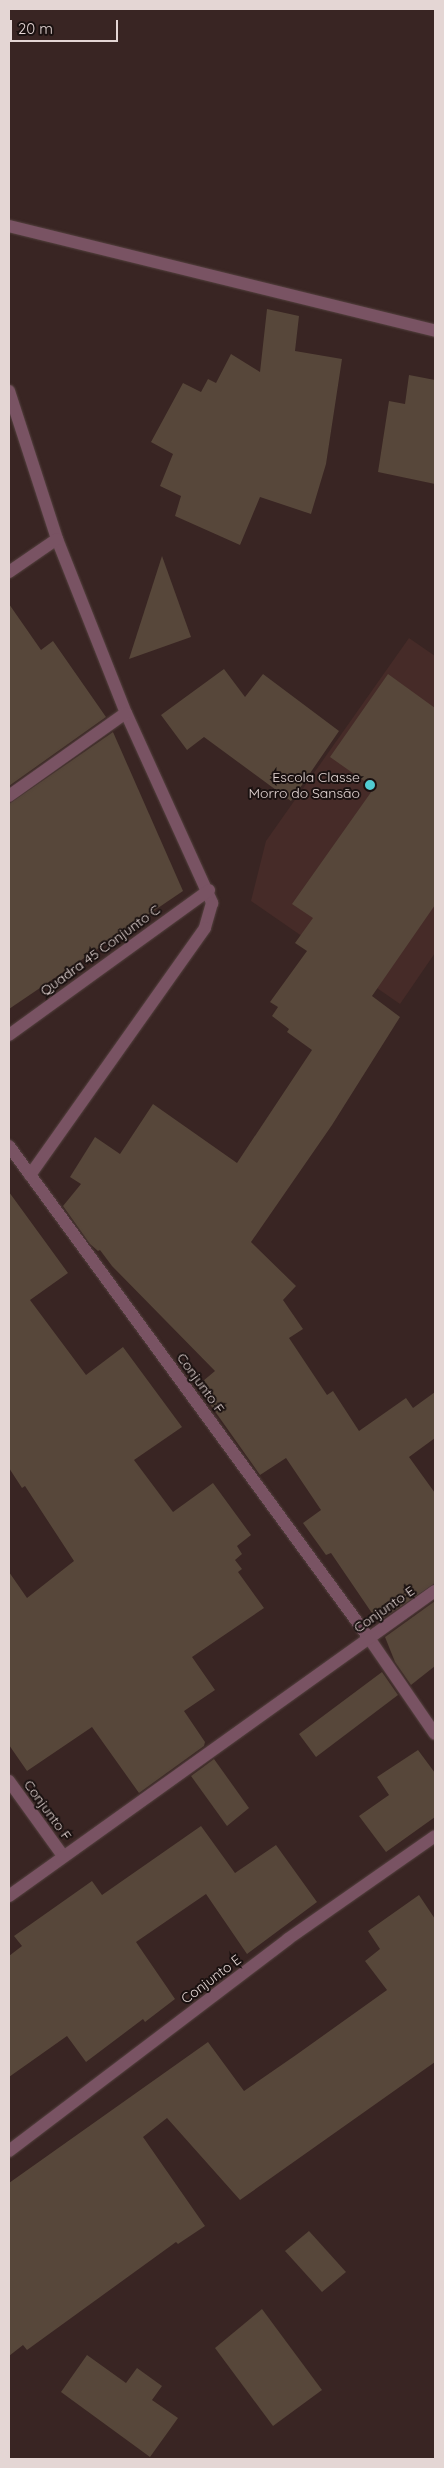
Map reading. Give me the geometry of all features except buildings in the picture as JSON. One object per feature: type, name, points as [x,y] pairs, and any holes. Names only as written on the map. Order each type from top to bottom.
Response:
[{"type":"street","points":[[9,226],[435,331]]},
{"type":"street","points":[[9,391],[57,538],[126,713],[209,890],[212,908],[205,928],[30,1175]]},
{"type":"street","points":[[9,572],[57,538]]},
{"type":"street","points":[[9,796],[126,713]]},
{"type":"street","name":"Quadra 45 Conjunto C","points":[[9,1035],[209,890]]},
{"type":"street","name":"Conjunto F","points":[[9,1146],[368,1638],[435,1734]]},
{"type":"street","name":"Conjunto E","points":[[9,1896],[435,1591]]},
{"type":"street","name":"Conjunto F","points":[[9,1781],[63,1856]]},
{"type":"street","name":"Conjunto E","points":[[9,2151],[288,1939],[435,1836]]},
{"type":"shaded area","name":"Escola Classe Morro do Sansão","points":[[409,638],[435,656],[435,953],[400,1004],[251,901],[266,841]]},
{"type":"place","name":"Escola Classe Morro do Sansão","points":[[370,785]]}]
